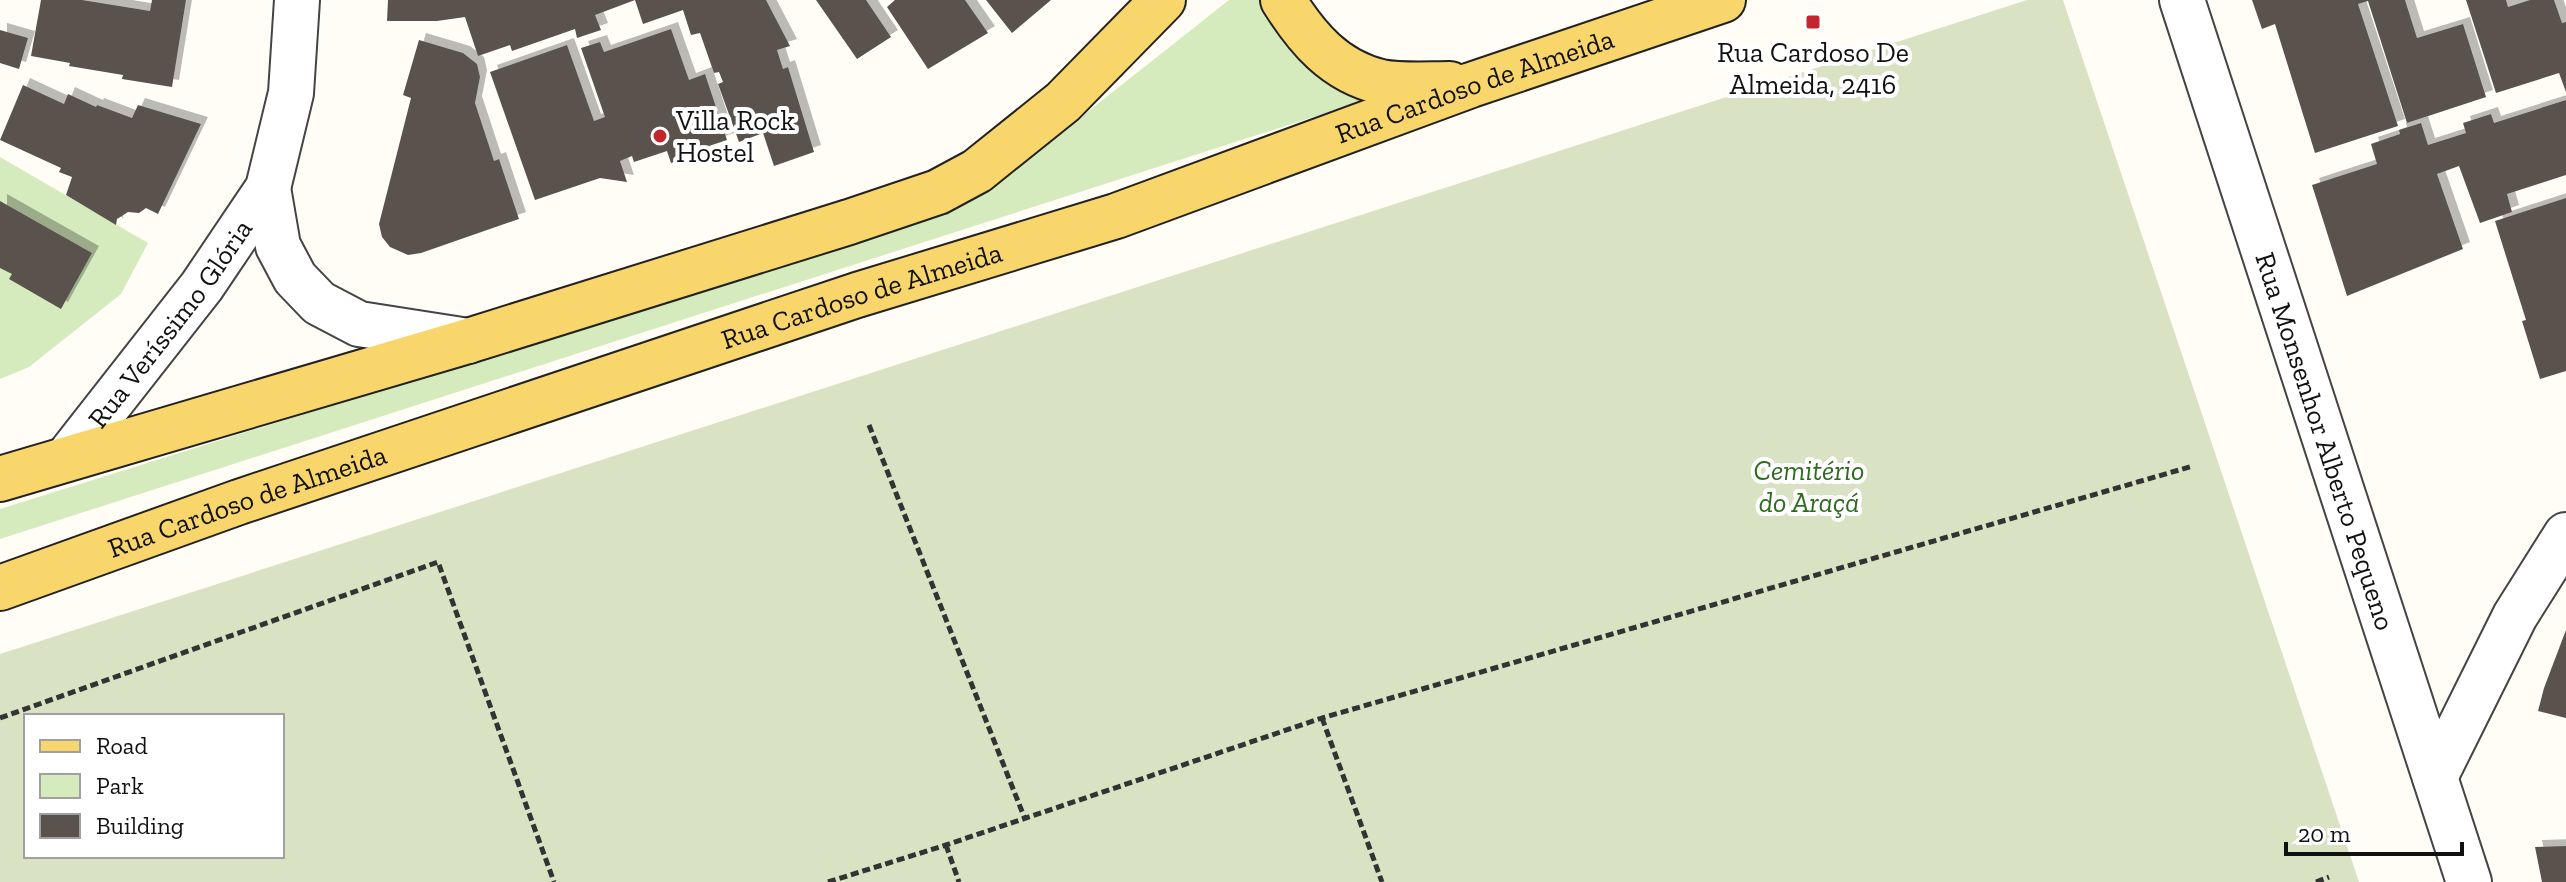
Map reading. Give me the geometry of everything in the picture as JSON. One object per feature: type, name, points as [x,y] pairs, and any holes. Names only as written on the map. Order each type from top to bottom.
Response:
[{"type":"main road","points":[[0,479],[468,341],[938,192],[977,171],[1063,102],[1163,0]]},
{"type":"main road","points":[[1283,0],[1302,31],[1326,56],[1353,72],[1382,82],[1471,85]]},
{"type":"main road","name":"Rua Cardoso de Almeida","points":[[0,588],[239,502],[857,295],[1116,216],[1471,85],[1723,0]]},
{"type":"street","name":"Rua Veríssimo Glória","points":[[68,457],[202,286],[268,188],[291,93],[297,0]]},
{"type":"street","name":"Rua Monsenhor Alberto Pequeno","points":[[2182,0],[2469,882]]},
{"type":"street","name":"Rua Veríssimo Glória","points":[[268,188],[278,246],[295,278],[319,303],[359,324],[468,341]]},
{"type":"street","points":[[2435,777],[2515,616],[2566,535]]},
{"type":"path","points":[[869,425],[1025,819]]},
{"type":"path","points":[[828,882],[1322,718],[2193,466]]},
{"type":"path","points":[[0,718],[438,562],[554,882]]},
{"type":"path","points":[[1322,718],[1382,882]]},
{"type":"path","points":[[946,845],[959,882]]},
{"type":"path","points":[[2316,882],[2329,877]]},
{"type":"green space","points":[[1229,0],[1278,0],[1388,93],[0,539],[0,509],[676,298],[980,197]]},
{"type":"green space","name":"Cemitério do Araçá","points":[[2027,0],[2063,0],[2359,882],[0,882],[0,654]]},
{"type":"green space","points":[[0,157],[148,243],[121,294],[29,367],[0,379]]},
{"type":"building","points":[[41,0],[82,0],[150,11],[152,0],[186,0],[172,87],[122,79],[123,75],[31,56]]},
{"type":"building","points":[[388,0],[635,0],[595,15],[601,30],[577,38],[575,29],[512,51],[510,45],[478,56],[465,17],[437,21],[387,21]]},
{"type":"building","points":[[635,0],[766,0],[790,46],[777,50],[783,69],[788,67],[814,152],[774,166],[763,133],[739,142],[718,84],[723,82],[719,72],[714,73],[700,33],[691,35],[683,10],[643,24]]},
{"type":"building","points":[[816,0],[866,0],[891,37],[857,59]]},
{"type":"building","points":[[895,0],[965,0],[988,33],[928,69],[887,7]]},
{"type":"building","points":[[986,0],[1051,0],[1012,33]]},
{"type":"building","points":[[2252,0],[2405,0],[2417,38],[2463,24],[2486,97],[2407,123],[2368,1],[2358,4],[2398,126],[2315,153],[2275,24],[2262,29]]},
{"type":"building","points":[[2466,0],[2506,0],[2508,7],[2530,0],[2554,0],[2562,23],[2566,22],[2566,92],[2559,73],[2496,93]]},
{"type":"building","points":[[671,29],[689,80],[705,74],[727,140],[671,163],[667,151],[634,162],[632,156],[620,161],[627,182],[600,178],[535,200],[490,72],[567,45],[594,121],[605,117],[581,48],[600,42],[604,52]]},
{"type":"building","points":[[0,30],[28,38],[19,69],[0,63]]},
{"type":"building","points":[[419,40],[463,53],[477,64],[480,77],[475,103],[494,161],[499,159],[519,219],[408,255],[390,247],[382,237],[379,224],[411,98],[403,95]]},
{"type":"building","points":[[23,85],[64,104],[68,94],[132,118],[138,105],[201,124],[158,214],[146,208],[139,213],[128,212],[117,219],[116,225],[66,195],[72,177],[59,172],[61,168],[0,140]]},
{"type":"building","points":[[2566,100],[2566,175],[2507,194],[2512,212],[2480,223],[2459,166],[2437,174],[2463,249],[2347,296],[2312,185],[2377,164],[2371,144],[2400,134],[2399,130],[2421,123],[2428,145],[2466,133],[2463,123],[2491,114],[2494,123]]},
{"type":"building","points":[[2566,198],[2566,371],[2540,379],[2522,321],[2526,320],[2495,221]]},
{"type":"building","points":[[0,201],[92,253],[61,309],[9,279],[12,274],[0,268]]},
{"type":"building","points":[[2566,630],[2566,718],[2538,711]]},
{"type":"building","points":[[2566,846],[2566,882],[2542,882],[2535,847]]},
{"type":"place","name":"Rua Cardoso De Almeida, 2416","points":[[1813,22]]},
{"type":"place","name":"Villa Rock Hostel","points":[[660,136]]}]
